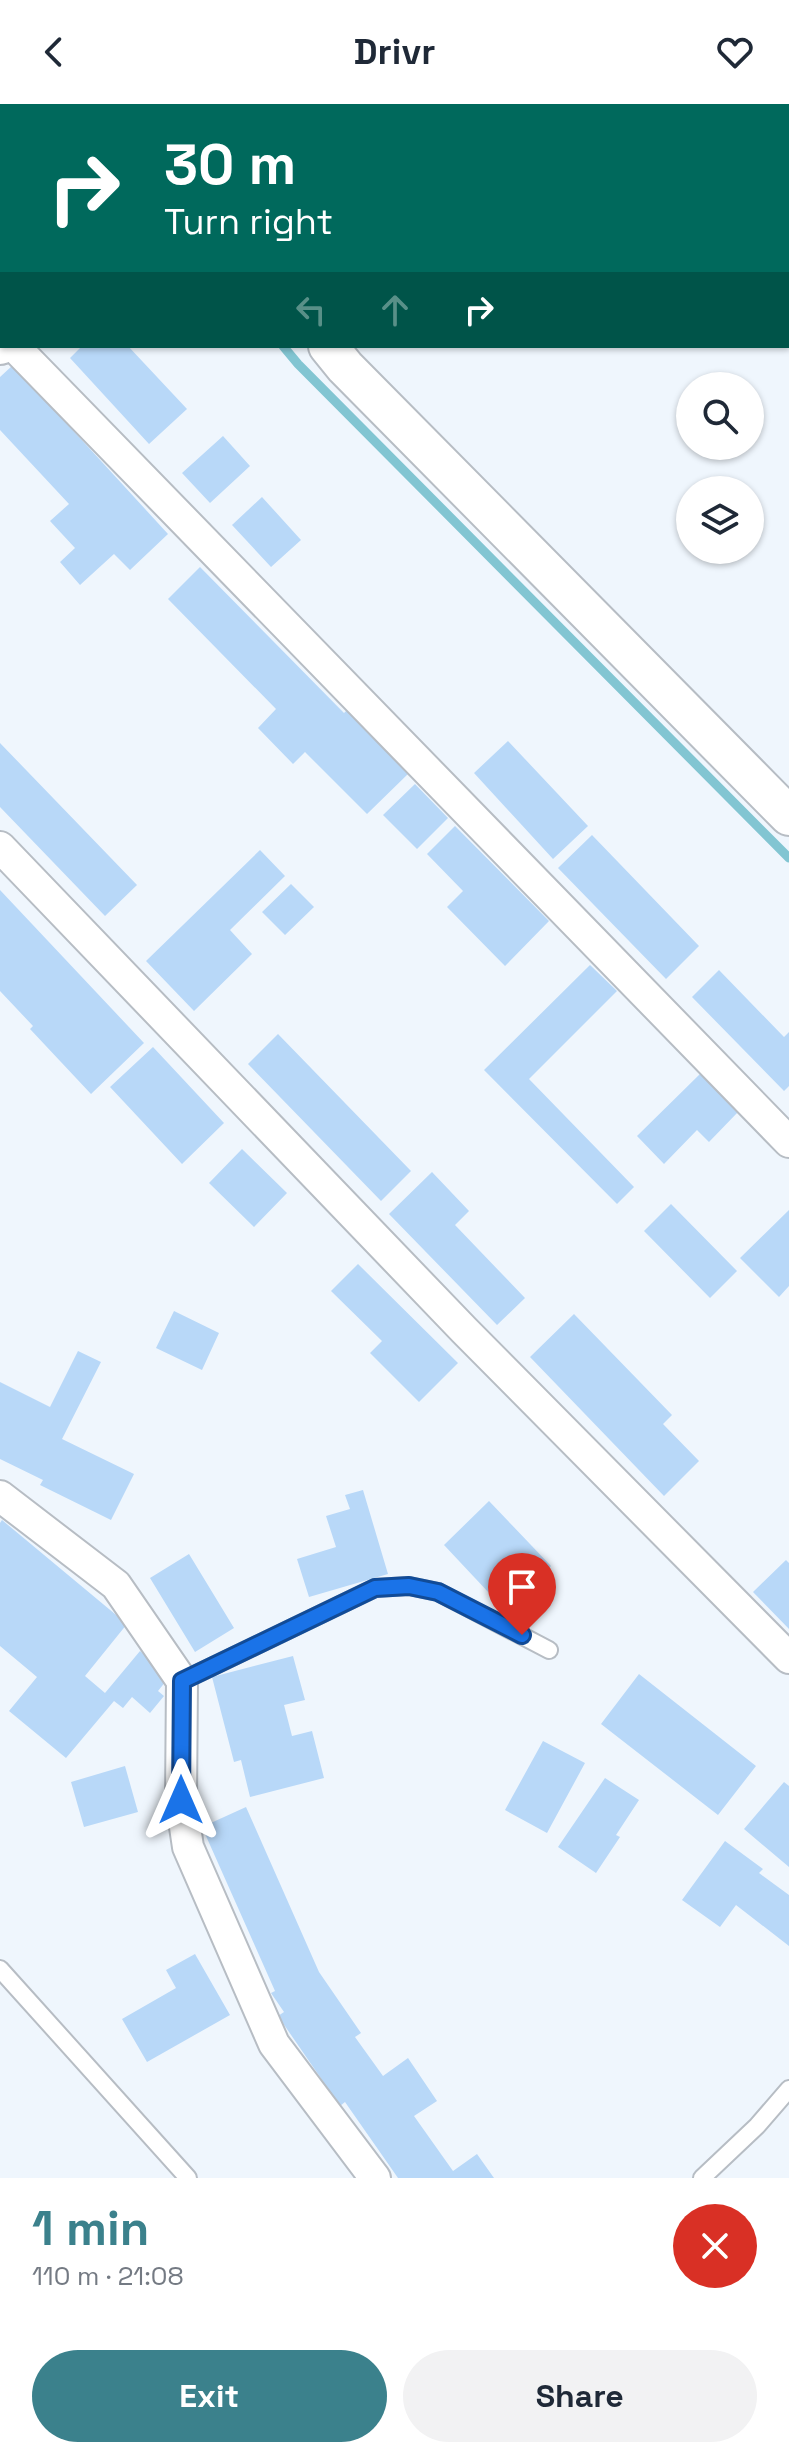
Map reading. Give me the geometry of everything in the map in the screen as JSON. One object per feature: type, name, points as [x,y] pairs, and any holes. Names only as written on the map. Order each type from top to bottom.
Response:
[{"type":"street","points":[[16,348],[789,1142]]},
{"type":"street","points":[[330,348],[789,816]]},
{"type":"street","points":[[0,847],[453,1319],[789,1658]]},
{"type":"street","points":[[0,1496],[116,1585],[182,1681],[181,1800],[188,1847],[274,2044],[375,2178]]},
{"type":"lane","points":[[182,1681],[375,1588],[409,1586],[438,1592],[549,1650]]},
{"type":"lane","points":[[0,1969],[188,2178]]},
{"type":"lane","points":[[702,2178],[757,2126],[789,2089]]},
{"type":"building","points":[[80,348],[130,348],[187,409],[149,444],[70,358]]},
{"type":"building","points":[[13,365],[168,534],[130,570],[114,554],[80,585],[60,562],[75,548],[50,521],[69,504],[0,430],[0,377]]},
{"type":"building","points":[[223,436],[250,466],[210,503],[182,473]]},
{"type":"building","points":[[262,497],[301,540],[271,567],[232,525]]},
{"type":"building","points":[[200,567],[344,713],[347,710],[409,773],[367,814],[305,752],[293,764],[258,728],[276,709],[168,599]]},
{"type":"building","points":[[508,741],[588,826],[553,859],[474,773]]},
{"type":"building","points":[[0,743],[137,885],[105,916],[0,807]]},
{"type":"building","points":[[415,784],[448,818],[417,849],[383,815]]},
{"type":"building","points":[[455,826],[549,921],[505,966],[447,907],[463,891],[427,854]]},
{"type":"building","points":[[592,835],[699,946],[666,979],[558,868]]},
{"type":"building","points":[[260,850],[285,876],[230,930],[252,954],[194,1011],[146,961]]},
{"type":"building","points":[[291,884],[314,907],[285,935],[262,912]]},
{"type":"building","points":[[0,890],[144,1043],[91,1094],[30,1029],[33,1026],[0,991]]},
{"type":"building","points":[[590,965],[617,991],[529,1079],[634,1187],[617,1204],[484,1070]]},
{"type":"building","points":[[719,970],[784,1037],[789,1032],[789,1086],[784,1091],[692,997]]},
{"type":"building","points":[[278,1034],[411,1171],[381,1201],[248,1064]]},
{"type":"building","points":[[153,1047],[224,1123],[182,1164],[110,1087]]},
{"type":"building","points":[[700,1074],[738,1112],[709,1142],[697,1130],[664,1164],[637,1136]]},
{"type":"building","points":[[242,1149],[287,1193],[254,1227],[209,1183]]},
{"type":"building","points":[[432,1172],[469,1211],[455,1225],[525,1298],[497,1325],[389,1214]]},
{"type":"building","points":[[671,1204],[737,1271],[710,1298],[644,1231]]},
{"type":"building","points":[[789,1210],[789,1286],[779,1297],[740,1258]]},
{"type":"building","points":[[358,1264],[458,1363],[419,1402],[370,1353],[382,1341],[331,1291]]},
{"type":"building","points":[[174,1311],[219,1333],[202,1370],[156,1348]]},
{"type":"building","points":[[574,1314],[672,1415],[663,1424],[699,1461],[664,1496],[530,1357]]},
{"type":"building","points":[[78,1351],[101,1362],[62,1439],[134,1474],[111,1520],[40,1485],[43,1480],[0,1459],[0,1382],[50,1407]]},
{"type":"building","points":[[363,1490],[388,1574],[309,1597],[297,1559],[336,1547],[326,1516],[350,1509],[345,1495]]},
{"type":"building","points":[[489,1501],[551,1566],[505,1610],[444,1545]]},
{"type":"building","points":[[2,1520],[127,1624],[85,1676],[105,1693],[140,1651],[170,1676],[158,1691],[164,1696],[150,1713],[132,1697],[123,1708],[114,1701],[66,1758],[9,1711],[37,1677],[0,1646]]},
{"type":"building","points":[[189,1554],[234,1628],[195,1652],[150,1578]]},
{"type":"building","points":[[786,1560],[789,1563],[789,1629],[753,1592]]},
{"type":"building","points":[[293,1656],[305,1700],[284,1705],[292,1736],[312,1731],[324,1778],[250,1797],[241,1760],[234,1762],[212,1677]]},
{"type":"building","points":[[639,1674],[756,1766],[718,1815],[601,1724]]},
{"type":"building","points":[[543,1741],[585,1763],[547,1833],[505,1810]]},
{"type":"building","points":[[125,1766],[138,1812],[84,1827],[71,1782]]},
{"type":"building","points":[[605,1778],[639,1800],[616,1835],[620,1837],[596,1873],[558,1847]]},
{"type":"building","points":[[784,1782],[789,1786],[789,1867],[744,1829]]},
{"type":"building","points":[[246,1807],[319,1972],[361,2033],[355,2037],[383,2076],[408,2058],[437,2101],[414,2116],[453,2171],[477,2154],[494,2178],[398,2178],[345,2102],[340,2106],[278,2016],[284,2012],[271,1993],[275,1991],[202,1827]]},
{"type":"building","points":[[725,1841],[763,1869],[759,1873],[789,1895],[789,1946],[736,1905],[720,1927],[682,1900]]},
{"type":"building","points":[[195,1954],[230,2015],[147,2062],[122,2019],[176,1988],[166,1970]]},
{"type":"waterway","points":[[285,348],[789,858]]},
{"type":"route","points":[[181,1800],[182,1681],[375,1588],[409,1586],[438,1592],[522,1635]]}]
